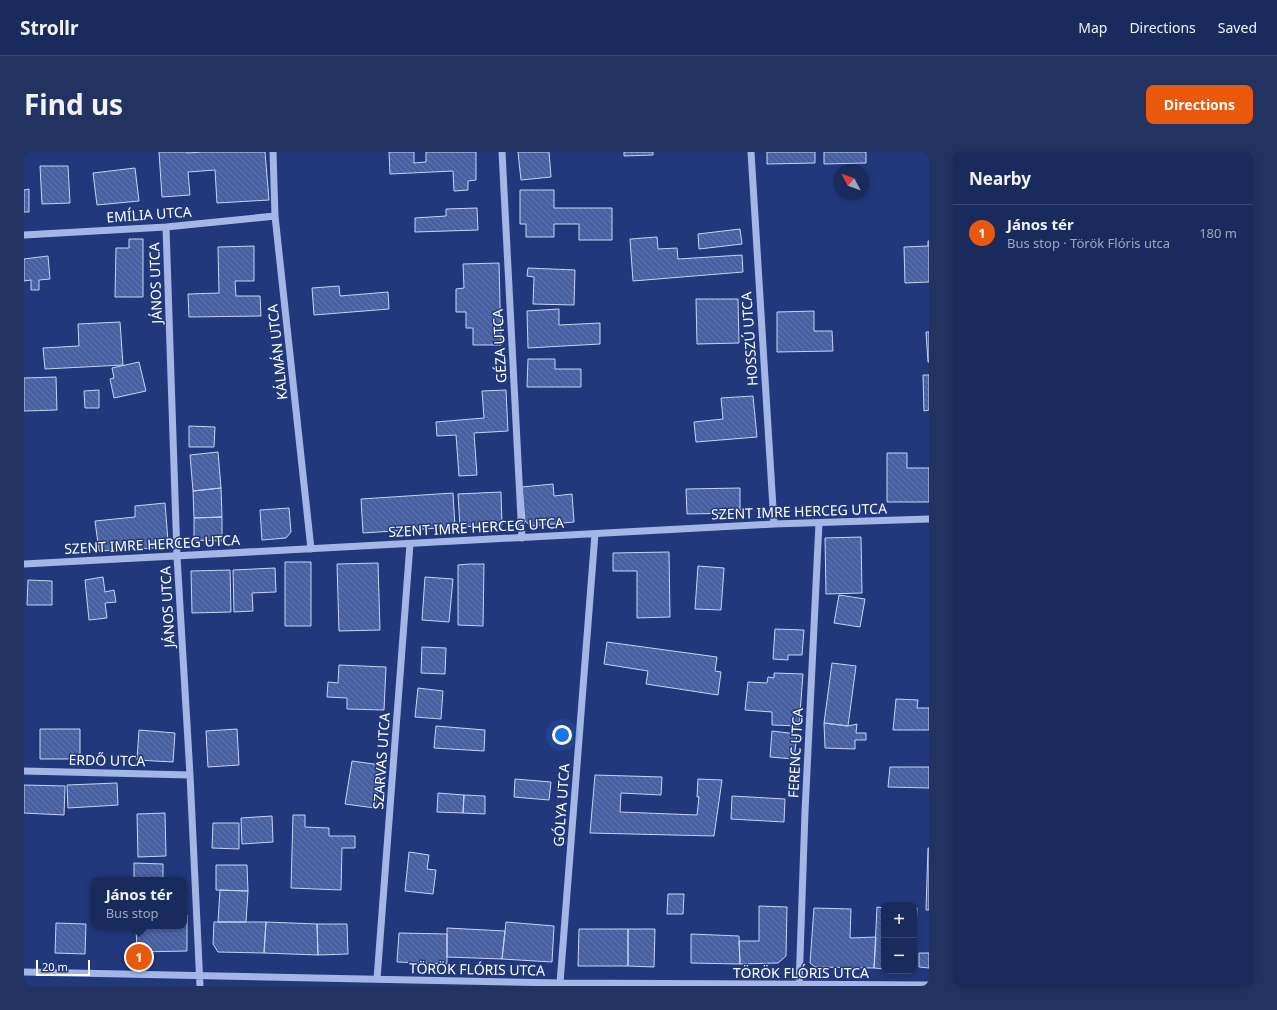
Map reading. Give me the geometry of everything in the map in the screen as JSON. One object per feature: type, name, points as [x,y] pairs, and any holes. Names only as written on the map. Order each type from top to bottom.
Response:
[{"type":"street","name":"KÁLMÁN UTCA","points":[[273,152],[275,216],[310,549]]},
{"type":"street","name":"GÉZA UTCA","points":[[502,152],[522,538]]},
{"type":"street","name":"HOSSZÚ UTCA","points":[[751,152],[774,524]]},
{"type":"street","name":"EMÍLIA UTCA","points":[[24,235],[166,226],[275,216]]},
{"type":"street","name":"JÁNOS UTCA","points":[[166,226],[177,556],[190,775],[200,986]]},
{"type":"street","name":"SZENT IMRE HERCEG UTCA","points":[[24,564],[774,524],[929,519]]},
{"type":"street","name":"FERENC UTCA","points":[[798,985],[819,523]]},
{"type":"street","name":"GÓLYA UTCA","points":[[560,983],[595,534]]},
{"type":"street","name":"SZARVAS UTCA","points":[[377,980],[410,544]]},
{"type":"street","name":"ERDŐ UTCA","points":[[24,771],[190,775]]},
{"type":"street","name":"TÖRÖK FLÓRIS UTCA","points":[[24,972],[377,980],[762,986],[929,985]]},
{"type":"building","points":[[159,152],[265,152],[269,200],[217,203],[215,170],[188,172],[190,195],[162,197]]},
{"type":"building","points":[[389,152],[414,152],[414,163],[426,162],[426,152],[476,152],[476,180],[468,181],[468,190],[454,191],[453,171],[390,174]]},
{"type":"building","points":[[518,152],[549,152],[551,177],[521,180]]},
{"type":"building","points":[[624,152],[653,152],[653,155],[624,156]]},
{"type":"building","points":[[767,152],[815,152],[815,163],[767,164]]},
{"type":"building","points":[[824,152],[866,152],[866,163],[824,164]]},
{"type":"building","points":[[40,166],[68,166],[70,203],[42,204]]},
{"type":"building","points":[[135,168],[139,201],[97,205],[93,173]]},
{"type":"building","points":[[29,189],[29,212],[24,212],[24,190]]},
{"type":"building","points":[[520,190],[554,190],[554,208],[612,208],[612,240],[579,240],[579,224],[554,224],[554,237],[526,237],[526,224],[520,224]]},
{"type":"building","points":[[477,208],[478,230],[415,232],[415,218],[446,216],[446,209]]},
{"type":"building","points":[[740,229],[742,244],[699,249],[698,234]]},
{"type":"building","points":[[657,237],[658,249],[677,248],[678,259],[742,255],[743,272],[633,281],[630,239]]},
{"type":"building","points":[[129,239],[143,239],[143,297],[115,297],[116,248],[129,248]]},
{"type":"building","points":[[928,241],[929,282],[905,283],[904,247],[928,246]]},
{"type":"building","points":[[254,246],[254,281],[235,281],[236,296],[260,296],[261,316],[189,317],[188,294],[219,293],[218,247]]},
{"type":"building","points":[[48,256],[50,279],[39,280],[39,290],[31,290],[31,280],[24,281],[24,259]]},
{"type":"building","points":[[499,263],[501,345],[473,345],[473,328],[466,328],[466,312],[456,312],[456,289],[464,288],[463,264]]},
{"type":"building","points":[[528,268],[575,270],[574,305],[533,304],[534,277],[527,276]]},
{"type":"building","points":[[339,286],[340,296],[388,292],[389,309],[314,315],[312,288]]},
{"type":"building","points":[[696,299],[738,299],[739,343],[697,344]]},
{"type":"building","points":[[559,309],[559,325],[600,323],[600,344],[528,348],[527,311]]},
{"type":"building","points":[[814,311],[814,331],[832,331],[833,351],[777,352],[777,312]]},
{"type":"building","points":[[120,322],[123,365],[45,369],[43,348],[79,346],[78,324]]},
{"type":"building","points":[[926,332],[929,332],[929,362],[928,362]]},
{"type":"building","points":[[528,359],[555,359],[555,369],[581,369],[581,387],[527,387]]},
{"type":"building","points":[[139,362],[146,391],[114,398],[110,379],[114,378],[112,368]]},
{"type":"building","points":[[923,375],[929,375],[929,410],[924,411]]},
{"type":"building","points":[[56,377],[57,410],[24,411],[24,378]]},
{"type":"building","points":[[99,390],[99,408],[85,408],[84,391]]},
{"type":"building","points":[[506,390],[508,431],[474,433],[477,475],[459,476],[456,435],[437,436],[436,422],[484,418],[482,391]]},
{"type":"building","points":[[753,396],[757,437],[696,442],[694,422],[723,419],[721,398]]},
{"type":"building","points":[[189,426],[215,427],[214,447],[189,447]]},
{"type":"building","points":[[218,452],[221,488],[193,491],[190,455]]},
{"type":"building","points":[[887,453],[907,453],[907,468],[929,468],[929,502],[887,502]]},
{"type":"building","points":[[553,484],[554,496],[572,494],[574,522],[531,526],[525,521],[522,487]]},
{"type":"building","points":[[221,488],[222,517],[194,518],[193,491]]},
{"type":"building","points":[[740,488],[740,513],[687,514],[686,489]]},
{"type":"building","points":[[501,492],[502,525],[460,527],[458,494]]},
{"type":"building","points":[[453,493],[455,527],[363,533],[361,499]]},
{"type":"building","points":[[165,503],[168,541],[154,548],[99,551],[95,521],[135,517],[135,506]]},
{"type":"building","points":[[289,508],[291,532],[286,538],[262,540],[260,510]]},
{"type":"building","points":[[222,517],[222,541],[194,540],[194,518]]},
{"type":"building","points":[[861,537],[862,593],[826,594],[825,538]]},
{"type":"building","points":[[669,552],[670,617],[637,618],[637,571],[613,571],[613,553]]},
{"type":"building","points":[[285,562],[311,562],[311,626],[285,626]]},
{"type":"building","points":[[378,563],[380,630],[339,631],[337,564]]},
{"type":"building","points":[[484,564],[483,626],[458,625],[458,565]]},
{"type":"building","points":[[698,566],[724,568],[721,610],[695,609]]},
{"type":"building","points":[[275,568],[276,592],[252,593],[253,611],[234,612],[233,570]]},
{"type":"building","points":[[230,570],[231,612],[192,613],[191,571]]},
{"type":"building","points":[[103,577],[105,592],[114,590],[116,602],[105,603],[107,618],[89,620],[85,580]]},
{"type":"building","points":[[425,577],[453,579],[449,622],[422,620]]},
{"type":"building","points":[[28,580],[52,581],[52,605],[27,605]]},
{"type":"building","points":[[839,595],[865,599],[860,627],[834,623]]},
{"type":"building","points":[[775,629],[804,630],[802,655],[788,655],[788,660],[773,659]]},
{"type":"building","points":[[607,642],[717,657],[715,671],[721,672],[718,695],[646,684],[648,671],[604,664]]},
{"type":"building","points":[[422,647],[446,648],[445,674],[421,673]]},
{"type":"building","points":[[832,663],[856,666],[848,726],[824,723]]},
{"type":"building","points":[[339,665],[386,667],[384,710],[347,709],[347,698],[327,697],[328,682],[338,683]]},
{"type":"building","points":[[774,673],[803,674],[799,726],[772,725],[772,712],[745,710],[748,682],[767,683],[768,677],[774,678]]},
{"type":"building","points":[[418,688],[443,691],[441,719],[415,717]]},
{"type":"building","points":[[896,699],[918,700],[917,708],[929,708],[929,730],[893,730]]},
{"type":"building","points":[[824,723],[848,726],[857,724],[856,733],[866,733],[866,740],[855,740],[855,749],[825,748]]},
{"type":"building","points":[[436,726],[485,730],[484,751],[434,748]]},
{"type":"building","points":[[40,729],[80,729],[80,759],[40,759]]},
{"type":"building","points":[[237,729],[239,765],[208,767],[206,731]]},
{"type":"building","points":[[139,730],[175,733],[173,762],[137,760]]},
{"type":"building","points":[[772,731],[797,734],[794,759],[770,757]]},
{"type":"building","points":[[352,761],[381,765],[375,808],[345,804]]},
{"type":"building","points":[[890,767],[929,767],[929,788],[888,787]]},
{"type":"building","points":[[595,775],[662,777],[661,795],[621,793],[620,812],[697,815],[699,797],[697,797],[698,779],[722,780],[714,836],[590,833]]},
{"type":"building","points":[[515,779],[551,782],[549,800],[514,797]]},
{"type":"building","points":[[117,783],[118,805],[68,808],[67,785]]},
{"type":"building","points":[[24,785],[65,786],[64,815],[24,813]]},
{"type":"building","points":[[438,793],[464,795],[463,813],[437,812]]},
{"type":"building","points":[[464,795],[485,796],[485,814],[463,813]]},
{"type":"building","points":[[732,796],[785,799],[784,822],[731,819]]},
{"type":"building","points":[[165,813],[166,856],[138,857],[137,814]]},
{"type":"building","points":[[293,815],[305,815],[305,827],[329,828],[329,836],[355,836],[355,848],[342,848],[341,890],[291,888]]},
{"type":"building","points":[[272,816],[273,842],[242,844],[241,818]]},
{"type":"building","points":[[213,823],[239,823],[239,849],[212,848]]},
{"type":"building","points":[[928,848],[929,910],[926,910]]},
{"type":"building","points":[[409,852],[429,855],[427,869],[436,870],[433,894],[405,891]]},
{"type":"building","points":[[134,863],[163,864],[163,877],[134,877]]},
{"type":"building","points":[[216,865],[247,865],[248,891],[216,890]]},
{"type":"building","points":[[220,890],[248,891],[246,922],[218,922]]},
{"type":"building","points":[[668,894],[684,894],[683,914],[667,914]]},
{"type":"building","points":[[759,906],[787,907],[786,956],[778,963],[740,964],[739,941],[759,941]]},
{"type":"building","points":[[877,907],[881,908],[881,969],[874,968]]},
{"type":"building","points":[[814,908],[851,909],[850,938],[876,937],[874,968],[815,967],[810,963]]},
{"type":"building","points":[[214,922],[266,922],[264,953],[218,952],[213,944]]},
{"type":"building","points":[[266,922],[317,924],[318,955],[264,953]]},
{"type":"building","points":[[506,922],[554,926],[552,962],[502,959]]},
{"type":"building","points":[[56,923],[86,924],[85,954],[55,953]]},
{"type":"building","points":[[317,924],[347,924],[348,954],[318,955]]},
{"type":"building","points":[[447,928],[505,931],[502,959],[447,957]]},
{"type":"building","points":[[136,929],[187,929],[187,951],[137,952]]},
{"type":"building","points":[[579,929],[628,929],[628,966],[578,966]]},
{"type":"building","points":[[628,929],[655,929],[654,967],[628,966]]},
{"type":"building","points":[[399,933],[447,934],[447,964],[397,962]]},
{"type":"building","points":[[691,934],[739,936],[740,964],[691,963]]},
{"type":"building","points":[[919,953],[929,953],[929,968],[919,967]]},
{"type":"place","name":"János tér","points":[[139,957]]}]
